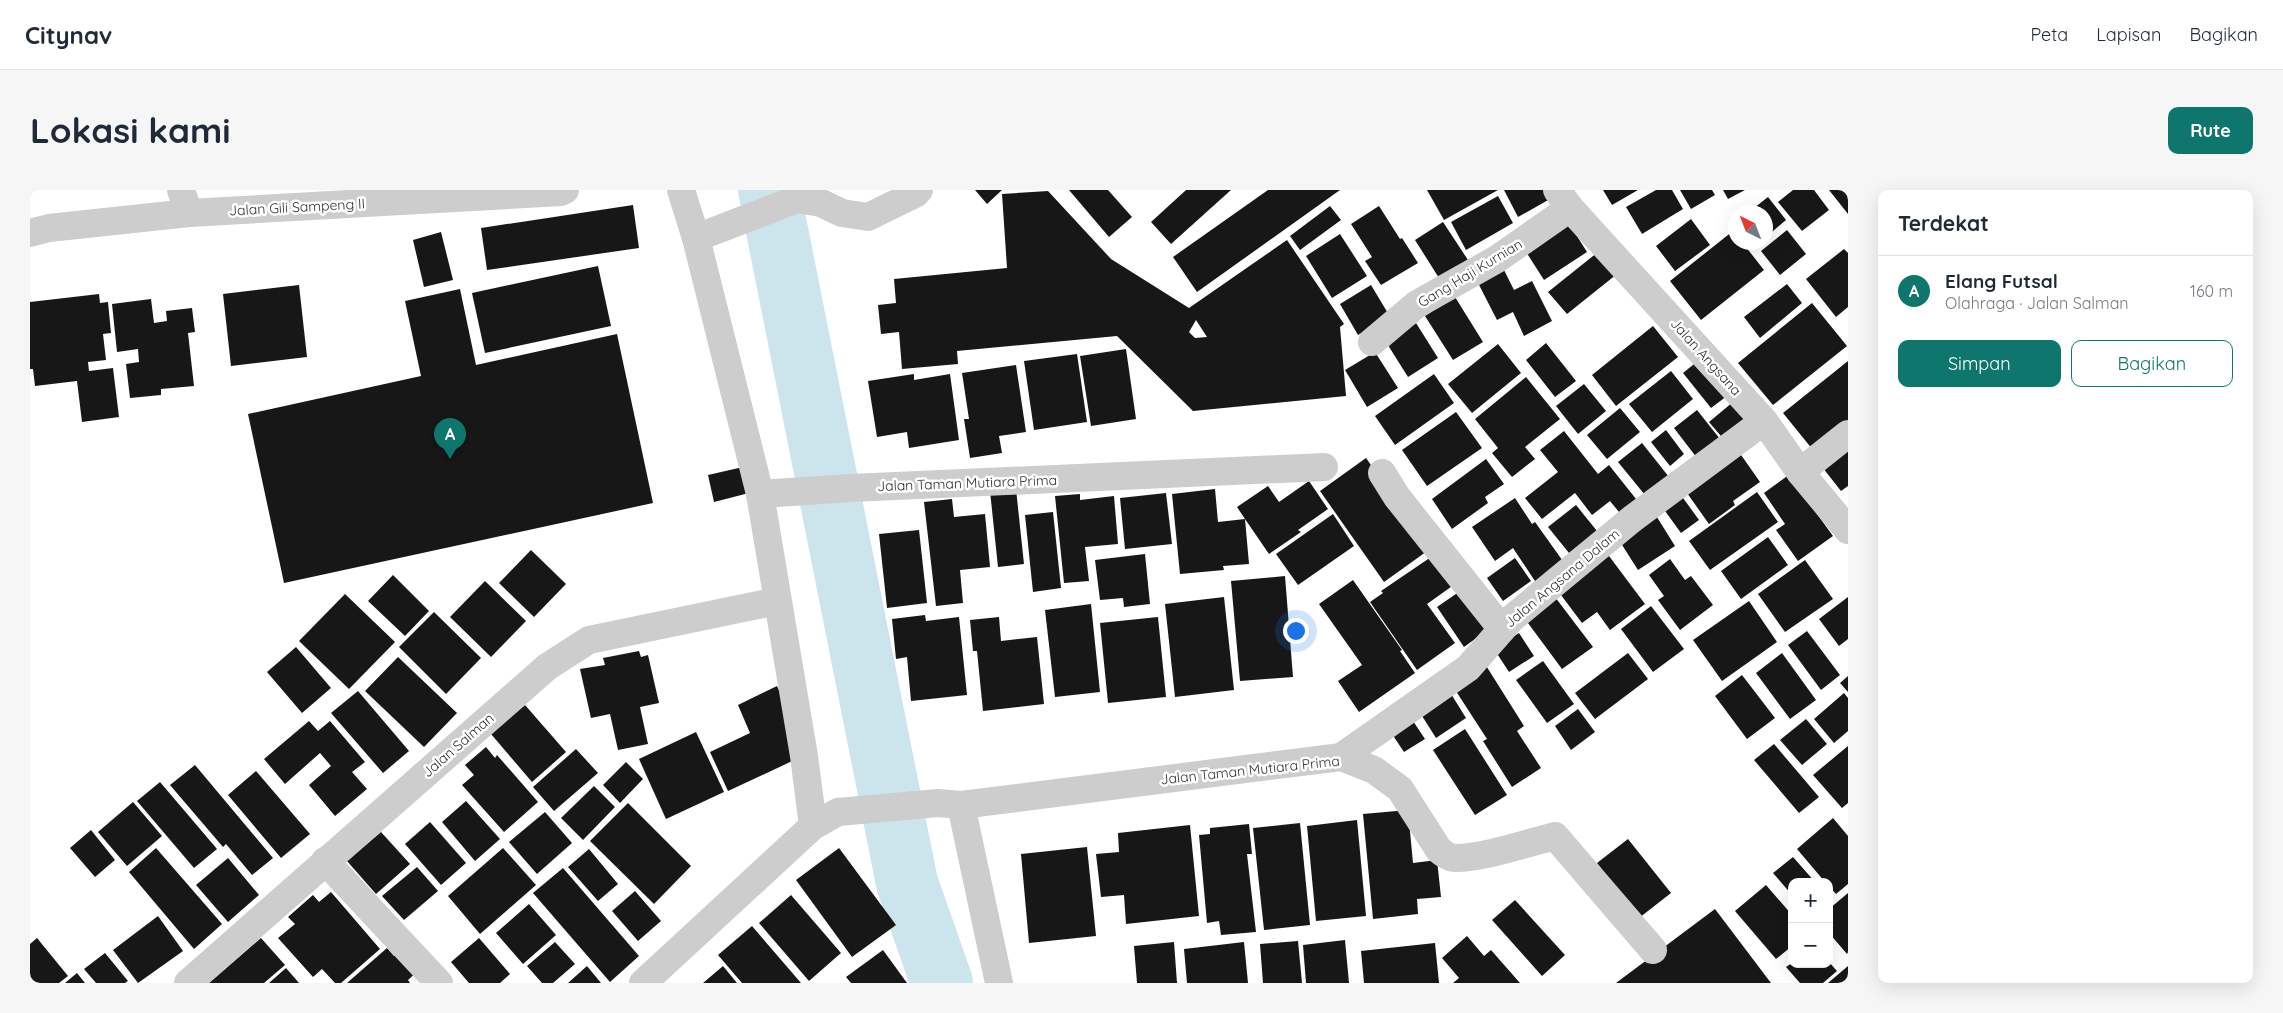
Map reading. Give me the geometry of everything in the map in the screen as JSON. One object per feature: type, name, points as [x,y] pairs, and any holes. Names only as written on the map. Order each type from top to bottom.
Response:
[{"type":"street","name":"Jalan Gili Sampeng II","points":[[30,233],[185,202],[561,192],[565,190]]},
{"type":"street","points":[[643,983],[814,826],[760,494],[696,238],[680,190]]},
{"type":"street","points":[[696,238],[738,223],[797,198],[821,203],[842,213],[868,217],[915,194],[919,190]]},
{"type":"street","name":"Gang Haji Kurnian","points":[[1372,342],[1417,304],[1497,259],[1564,199]]},
{"type":"street","name":"Jalan Angsana","points":[[1564,199],[1764,421],[1800,472],[1848,530]]},
{"type":"street","name":"Jalan Angsana Dalam","points":[[1341,757],[1468,668],[1502,628],[1632,519],[1764,421]]},
{"type":"street","points":[[1800,472],[1848,434]]},
{"type":"street","name":"Jalan Taman Mutiara Prima","points":[[760,494],[851,488],[1324,467]]},
{"type":"street","points":[[1382,473],[1397,497],[1502,628]]},
{"type":"street","name":"Jalan Salman","points":[[188,983],[546,667],[588,640],[777,601]]},
{"type":"street","name":"Jalan Taman Mutiara Prima","points":[[814,826],[838,812],[950,804],[1341,757],[1374,770],[1400,789],[1439,850],[1448,856],[1456,858],[1481,854],[1555,836],[1652,950]]},
{"type":"street","points":[[950,804],[999,983]]},
{"type":"street","points":[[325,861],[440,983]]},
{"type":"building","points":[[975,190],[1002,190],[987,204]]},
{"type":"building","points":[[1069,190],[1108,190],[1132,217],[1109,237]]},
{"type":"building","points":[[1186,190],[1231,190],[1171,244],[1151,222]]},
{"type":"building","points":[[1268,190],[1340,190],[1197,292],[1173,257]]},
{"type":"building","points":[[1427,190],[1498,190],[1444,220]]},
{"type":"building","points":[[1504,190],[1545,190],[1550,199],[1518,217]]},
{"type":"building","points":[[1603,190],[1638,190],[1612,205]]},
{"type":"building","points":[[1656,190],[1672,190],[1683,209],[1642,234],[1626,207]]},
{"type":"building","points":[[1680,190],[1712,190],[1715,195],[1691,209]]},
{"type":"building","points":[[1723,190],[1745,190],[1728,199]]},
{"type":"building","points":[[1793,190],[1814,190],[1829,210],[1802,231],[1778,202]]},
{"type":"building","points":[[1829,190],[1848,190],[1848,214]]},
{"type":"building","points":[[1048,191],[1111,259],[1189,308],[1287,240],[1344,324],[1340,327],[1346,396],[1193,411],[1117,336],[957,351],[958,364],[902,369],[899,332],[881,334],[878,305],[896,303],[894,279],[1007,268],[1002,194]],"holes":[[[1196,320],[1207,337],[1195,338],[1189,332]]]},
{"type":"building","points":[[1498,196],[1513,223],[1466,250],[1451,222]]},
{"type":"building","points":[[1768,197],[1786,220],[1773,231],[1773,205],[1758,205]]},
{"type":"building","points":[[633,205],[639,248],[487,270],[481,228]]},
{"type":"building","points":[[1330,206],[1341,220],[1300,250],[1290,236]]},
{"type":"building","points":[[1379,206],[1418,263],[1381,285],[1365,261],[1372,257],[1351,224]]},
{"type":"building","points":[[1565,217],[1587,252],[1544,280],[1521,244]]},
{"type":"building","points":[[1691,219],[1710,245],[1675,271],[1656,246]]},
{"type":"building","points":[[1443,222],[1468,260],[1439,278],[1415,240]]},
{"type":"building","points":[[1787,230],[1806,254],[1780,275],[1761,251],[1773,250],[1773,241]]},
{"type":"building","points":[[441,232],[453,280],[424,287],[413,240]]},
{"type":"building","points":[[1340,234],[1367,276],[1332,298],[1306,256]]},
{"type":"building","points":[[1728,235],[1728,250],[1748,250],[1764,270],[1701,320],[1670,281]]},
{"type":"building","points":[[1844,249],[1848,253],[1848,307],[1836,317],[1806,279]]},
{"type":"building","points":[[1598,252],[1617,274],[1567,314],[1548,292]]},
{"type":"building","points":[[598,266],[611,326],[485,353],[472,293]]},
{"type":"building","points":[[1502,266],[1514,290],[1532,281],[1552,321],[1524,336],[1513,312],[1497,320],[1476,279]]},
{"type":"building","points":[[1787,284],[1802,303],[1760,338],[1744,317]]},
{"type":"building","points":[[299,285],[307,357],[231,366],[223,294]]},
{"type":"building","points":[[1371,285],[1389,315],[1358,335],[1340,304]]},
{"type":"building","points":[[460,289],[476,365],[617,334],[653,503],[284,583],[248,414],[421,376],[405,301]]},
{"type":"building","points":[[99,294],[100,303],[108,302],[111,333],[103,334],[106,360],[88,362],[89,371],[113,368],[119,417],[82,422],[77,381],[35,386],[33,369],[30,369],[30,302]]},
{"type":"building","points":[[1455,297],[1483,342],[1453,360],[1425,316]]},
{"type":"building","points":[[151,299],[154,323],[167,321],[166,311],[192,308],[195,332],[188,333],[194,386],[161,389],[161,395],[130,398],[126,364],[139,362],[138,349],[117,352],[112,304]]},
{"type":"building","points":[[1812,303],[1847,346],[1773,405],[1738,363]]},
{"type":"building","points":[[1416,323],[1438,358],[1408,377],[1386,342]]},
{"type":"building","points":[[1653,326],[1678,357],[1616,406],[1592,375]]},
{"type":"building","points":[[1546,343],[1576,381],[1555,397],[1526,360]]},
{"type":"building","points":[[1498,344],[1521,373],[1472,413],[1448,384]]},
{"type":"building","points":[[1126,349],[1136,419],[1091,426],[1080,356]]},
{"type":"building","points":[[1375,352],[1398,388],[1367,407],[1345,370]]},
{"type":"building","points":[[1077,354],[1087,422],[1034,430],[1024,361]]},
{"type":"building","points":[[1699,360],[1727,396],[1711,408],[1683,373]]},
{"type":"building","points":[[1848,361],[1848,421],[1813,450],[1783,413]]},
{"type":"building","points":[[1016,365],[1026,432],[999,436],[1002,453],[970,458],[964,419],[969,419],[962,373]]},
{"type":"building","points":[[1671,371],[1693,399],[1652,432],[1629,404]]},
{"type":"building","points":[[914,374],[914,380],[950,374],[959,440],[909,448],[907,432],[877,437],[868,381]]},
{"type":"building","points":[[1434,374],[1454,403],[1395,445],[1375,416]]},
{"type":"building","points":[[1526,377],[1560,419],[1525,447],[1535,459],[1512,477],[1492,453],[1498,448],[1475,419]]},
{"type":"building","points":[[1584,384],[1606,411],[1578,434],[1556,406]]},
{"type":"building","points":[[1733,402],[1750,423],[1726,442],[1709,422]]},
{"type":"building","points":[[1620,408],[1640,432],[1607,459],[1587,435]]},
{"type":"building","points":[[1697,410],[1720,439],[1697,458],[1674,428]]},
{"type":"building","points":[[1456,412],[1482,448],[1427,486],[1402,450]]},
{"type":"building","points":[[1666,430],[1684,454],[1670,466],[1651,442]]},
{"type":"building","points":[[1564,431],[1598,474],[1609,465],[1636,499],[1619,512],[1610,501],[1592,515],[1575,493],[1542,519],[1525,498],[1558,472],[1540,450]]},
{"type":"building","points":[[1848,440],[1848,486],[1841,491],[1819,463]]},
{"type":"building","points":[[1642,443],[1669,477],[1645,495],[1618,462]]},
{"type":"building","points":[[1739,452],[1760,482],[1733,501],[1735,505],[1709,524],[1682,486]]},
{"type":"building","points":[[1366,458],[1430,549],[1384,582],[1320,491]]},
{"type":"building","points":[[1486,459],[1504,484],[1485,497],[1488,503],[1452,529],[1432,499]]},
{"type":"building","points":[[743,467],[749,493],[714,502],[708,475]]},
{"type":"building","points":[[1797,469],[1817,514],[1833,536],[1798,561],[1776,530],[1785,524],[1764,493]]},
{"type":"building","points":[[1309,481],[1328,509],[1298,530],[1301,532],[1269,554],[1237,507],[1268,486],[1279,502]]},
{"type":"building","points":[[1016,489],[1024,564],[998,567],[990,491]]},
{"type":"building","points":[[1215,489],[1218,522],[1245,519],[1249,564],[1223,566],[1224,570],[1180,574],[1172,494]]},
{"type":"building","points":[[1678,491],[1699,520],[1681,533],[1660,504]]},
{"type":"building","points":[[1757,492],[1778,522],[1710,570],[1689,541]]},
{"type":"building","points":[[1166,493],[1172,544],[1125,549],[1120,498]]},
{"type":"building","points":[[1080,494],[1080,500],[1114,496],[1118,544],[1085,547],[1089,581],[1064,583],[1055,496]]},
{"type":"building","points":[[1515,498],[1532,524],[1535,522],[1565,564],[1537,584],[1513,548],[1495,561],[1472,527]]},
{"type":"building","points":[[952,499],[954,517],[985,514],[990,567],[960,570],[963,603],[936,606],[924,502]]},
{"type":"building","points":[[1576,505],[1597,531],[1569,553],[1548,527]]},
{"type":"building","points":[[1053,512],[1061,588],[1033,592],[1025,515]]},
{"type":"building","points":[[1333,514],[1354,546],[1298,585],[1276,554]]},
{"type":"building","points":[[1655,514],[1675,546],[1638,570],[1617,537]]},
{"type":"building","points":[[919,530],[927,603],[887,608],[879,534]]},
{"type":"building","points":[[1768,537],[1788,565],[1741,599],[1721,571]]},
{"type":"building","points":[[531,550],[566,584],[534,617],[499,583]]},
{"type":"building","points":[[1606,552],[1645,604],[1610,630],[1597,612],[1582,623],[1558,591]]},
{"type":"building","points":[[1145,554],[1150,604],[1124,607],[1123,598],[1100,600],[1095,560]]},
{"type":"building","points":[[1434,555],[1455,584],[1427,604],[1455,643],[1417,670],[1370,602],[1383,593],[1381,591]]},
{"type":"building","points":[[1515,558],[1531,581],[1503,601],[1487,578]]},
{"type":"building","points":[[1670,559],[1685,580],[1691,576],[1713,605],[1680,630],[1658,600],[1664,596],[1649,575]]},
{"type":"building","points":[[1805,560],[1833,599],[1785,632],[1758,594]]},
{"type":"building","points":[[393,575],[429,611],[405,636],[368,601]]},
{"type":"building","points":[[1285,576],[1293,677],[1240,681],[1231,581]]},
{"type":"building","points":[[1353,580],[1402,650],[1400,651],[1415,673],[1359,712],[1338,681],[1362,665],[1319,604]]},
{"type":"building","points":[[485,581],[526,621],[491,657],[450,617]]},
{"type":"building","points":[[1466,587],[1493,626],[1464,647],[1437,607]]},
{"type":"building","points":[[345,594],[395,642],[349,689],[299,641]]},
{"type":"building","points":[[1224,597],[1234,690],[1175,697],[1165,604]]},
{"type":"building","points":[[1555,597],[1593,647],[1562,669],[1525,619]]},
{"type":"building","points":[[1848,597],[1848,639],[1839,646],[1819,619]]},
{"type":"building","points":[[1749,601],[1777,642],[1722,681],[1693,640]]},
{"type":"building","points":[[1091,604],[1100,692],[1055,697],[1045,610]]},
{"type":"building","points":[[1651,606],[1684,649],[1653,672],[1621,629]]},
{"type":"building","points":[[434,612],[481,658],[446,694],[399,647]]},
{"type":"building","points":[[925,615],[926,621],[959,617],[967,695],[911,701],[907,657],[896,659],[892,619]]},
{"type":"building","points":[[999,617],[1001,641],[1037,637],[1044,704],[983,711],[977,651],[973,651],[970,620]]},
{"type":"building","points":[[1158,617],[1166,697],[1108,703],[1100,623]]},
{"type":"building","points":[[1807,631],[1840,675],[1821,690],[1788,645]]},
{"type":"building","points":[[1519,633],[1534,656],[1509,672],[1494,649]]},
{"type":"building","points":[[296,647],[331,688],[302,713],[267,672]]},
{"type":"building","points":[[639,651],[641,657],[648,655],[659,703],[640,707],[648,744],[618,750],[610,714],[591,718],[580,669],[605,665],[603,658]]},
{"type":"building","points":[[1628,653],[1648,679],[1595,719],[1575,693]]},
{"type":"building","points":[[1782,653],[1816,700],[1790,719],[1756,673]]},
{"type":"building","points":[[398,657],[457,713],[424,747],[365,691]]},
{"type":"building","points":[[1543,661],[1574,704],[1547,723],[1516,680]]},
{"type":"building","points":[[1485,664],[1524,726],[1517,731],[1541,768],[1512,787],[1483,741],[1487,739],[1452,685]]},
{"type":"building","points":[[1742,675],[1775,718],[1747,739],[1715,696]]},
{"type":"building","points":[[1848,676],[1848,692],[1840,683]]},
{"type":"building","points":[[777,686],[800,735],[803,756],[728,791],[710,752],[750,733],[738,705]]},
{"type":"building","points":[[1448,689],[1466,718],[1436,738],[1417,708]]},
{"type":"building","points":[[358,691],[409,751],[383,773],[331,713]]},
{"type":"building","points":[[1844,693],[1848,698],[1848,731],[1834,743],[1814,719]]},
{"type":"building","points":[[525,705],[566,752],[532,782],[491,734]]},
{"type":"building","points":[[1578,709],[1595,732],[1571,750],[1555,726]]},
{"type":"building","points":[[1407,712],[1425,739],[1404,752],[1386,725]]},
{"type":"building","points":[[1806,719],[1827,744],[1802,765],[1780,740]]},
{"type":"building","points":[[309,721],[318,731],[330,721],[365,762],[352,772],[367,789],[335,816],[309,785],[331,766],[320,753],[285,784],[264,759]]},
{"type":"building","points":[[1465,729],[1507,795],[1475,815],[1433,750]]},
{"type":"building","points":[[696,732],[724,792],[666,819],[639,759]]},
{"type":"building","points":[[1774,744],[1819,797],[1799,813],[1754,760]]},
{"type":"building","points":[[1848,746],[1848,803],[1842,808],[1813,775]]},
{"type":"building","points":[[486,747],[495,758],[497,755],[538,802],[504,832],[462,785],[474,775],[465,765]]},
{"type":"building","points":[[576,749],[598,773],[554,811],[533,787]]},
{"type":"building","points":[[626,762],[643,779],[620,803],[603,785]]},
{"type":"building","points":[[195,765],[273,858],[252,875],[226,844],[223,847],[170,785]]},
{"type":"building","points":[[256,771],[310,834],[281,858],[228,795]]},
{"type":"building","points":[[160,782],[217,849],[194,868],[137,801]]},
{"type":"building","points":[[594,786],[615,807],[583,840],[561,818]]},
{"type":"building","points":[[466,801],[500,839],[475,861],[442,822]]},
{"type":"building","points":[[133,802],[162,836],[127,866],[98,832]]},
{"type":"building","points":[[628,803],[691,866],[654,904],[590,841]]},
{"type":"building","points":[[1408,810],[1413,863],[1437,860],[1441,897],[1417,899],[1418,914],[1373,919],[1363,814]]},
{"type":"building","points":[[545,812],[572,843],[537,874],[509,842]]},
{"type":"building","points":[[1833,818],[1848,836],[1848,884],[1836,894],[1833,891],[1833,878],[1822,878],[1797,849]]},
{"type":"building","points":[[1357,820],[1366,916],[1316,921],[1307,826]]},
{"type":"building","points":[[430,822],[466,863],[441,885],[405,844]]},
{"type":"building","points":[[1300,823],[1310,925],[1264,930],[1253,828]]},
{"type":"building","points":[[1249,824],[1252,854],[1247,854],[1256,932],[1221,935],[1219,921],[1207,923],[1199,835],[1210,834],[1210,828]]},
{"type":"building","points":[[1190,825],[1199,916],[1126,924],[1124,895],[1101,897],[1096,854],[1119,852],[1118,833]]},
{"type":"building","points":[[91,830],[115,860],[95,877],[70,848]]},
{"type":"building","points":[[381,832],[410,864],[376,894],[347,861]]},
{"type":"building","points":[[1628,839],[1671,893],[1639,918],[1597,863]]},
{"type":"building","points":[[1087,847],[1096,936],[1029,943],[1021,854]]},
{"type":"building","points":[[156,848],[222,924],[194,949],[129,872]]},
{"type":"building","points":[[503,848],[536,885],[480,934],[448,896]]},
{"type":"building","points":[[839,848],[896,925],[852,957],[796,880]]},
{"type":"building","points":[[589,849],[618,884],[598,901],[568,867]]},
{"type":"building","points":[[1793,857],[1811,878],[1788,878],[1788,890],[1773,873]]},
{"type":"building","points":[[228,858],[259,895],[228,922],[196,885]]},
{"type":"building","points":[[417,867],[438,891],[404,920],[382,896]]},
{"type":"building","points":[[563,868],[639,956],[610,982],[533,893]]},
{"type":"building","points":[[1766,885],[1788,910],[1788,949],[1776,959],[1735,911]]},
{"type":"building","points":[[635,891],[661,921],[638,941],[612,911]]},
{"type":"building","points":[[331,892],[380,949],[341,983],[335,983],[322,969],[313,977],[278,938],[295,924],[288,917],[313,895],[319,902]]},
{"type":"building","points":[[1848,893],[1847,954],[1833,938],[1833,906]]},
{"type":"building","points":[[791,895],[841,953],[809,981],[759,923]]},
{"type":"building","points":[[1515,900],[1565,955],[1542,976],[1492,920]]},
{"type":"building","points":[[529,904],[556,935],[523,964],[496,933]]},
{"type":"building","points":[[1715,909],[1771,983],[1616,983]]},
{"type":"building","points":[[158,916],[183,951],[138,983],[113,950]]},
{"type":"building","points":[[752,926],[801,983],[742,983],[718,955]]},
{"type":"building","points":[[1467,936],[1484,956],[1491,950],[1520,983],[1453,983],[1459,978],[1442,958]]},
{"type":"building","points":[[37,938],[68,976],[59,983],[30,983],[30,944]]},
{"type":"building","points":[[261,938],[285,965],[264,983],[209,983]]},
{"type":"building","points":[[479,938],[510,974],[500,983],[469,983],[451,962]]},
{"type":"building","points":[[1345,940],[1349,983],[1306,983],[1303,945]]},
{"type":"building","points":[[1298,941],[1302,983],[1263,983],[1260,944]]},
{"type":"building","points":[[555,942],[575,964],[553,983],[542,983],[527,966]]},
{"type":"building","points":[[1174,942],[1177,983],[1137,983],[1134,946]]},
{"type":"building","points":[[1244,942],[1248,983],[1187,983],[1184,949]]},
{"type":"building","points":[[1435,943],[1439,983],[1364,983],[1361,951]]},
{"type":"building","points":[[387,948],[394,956],[403,949],[420,969],[408,980],[410,983],[347,983]]},
{"type":"building","points":[[883,950],[907,983],[851,983],[846,977]]},
{"type":"building","points":[[105,953],[128,981],[125,983],[96,983],[84,969]]},
{"type":"building","points":[[587,966],[601,983],[568,983]]},
{"type":"building","points":[[723,966],[737,983],[703,983]]},
{"type":"building","points":[[1833,966],[1837,971],[1823,983],[1800,983],[1786,967]]},
{"type":"building","points":[[1848,966],[1848,983],[1828,983]]},
{"type":"building","points":[[286,968],[299,983],[269,983]]},
{"type":"building","points":[[77,973],[85,983],[65,983]]},
{"type":"waterway","points":[[769,190],[907,883],[942,983]]},
{"type":"place","name":"Elang Futsal","points":[[450,459]]}]
